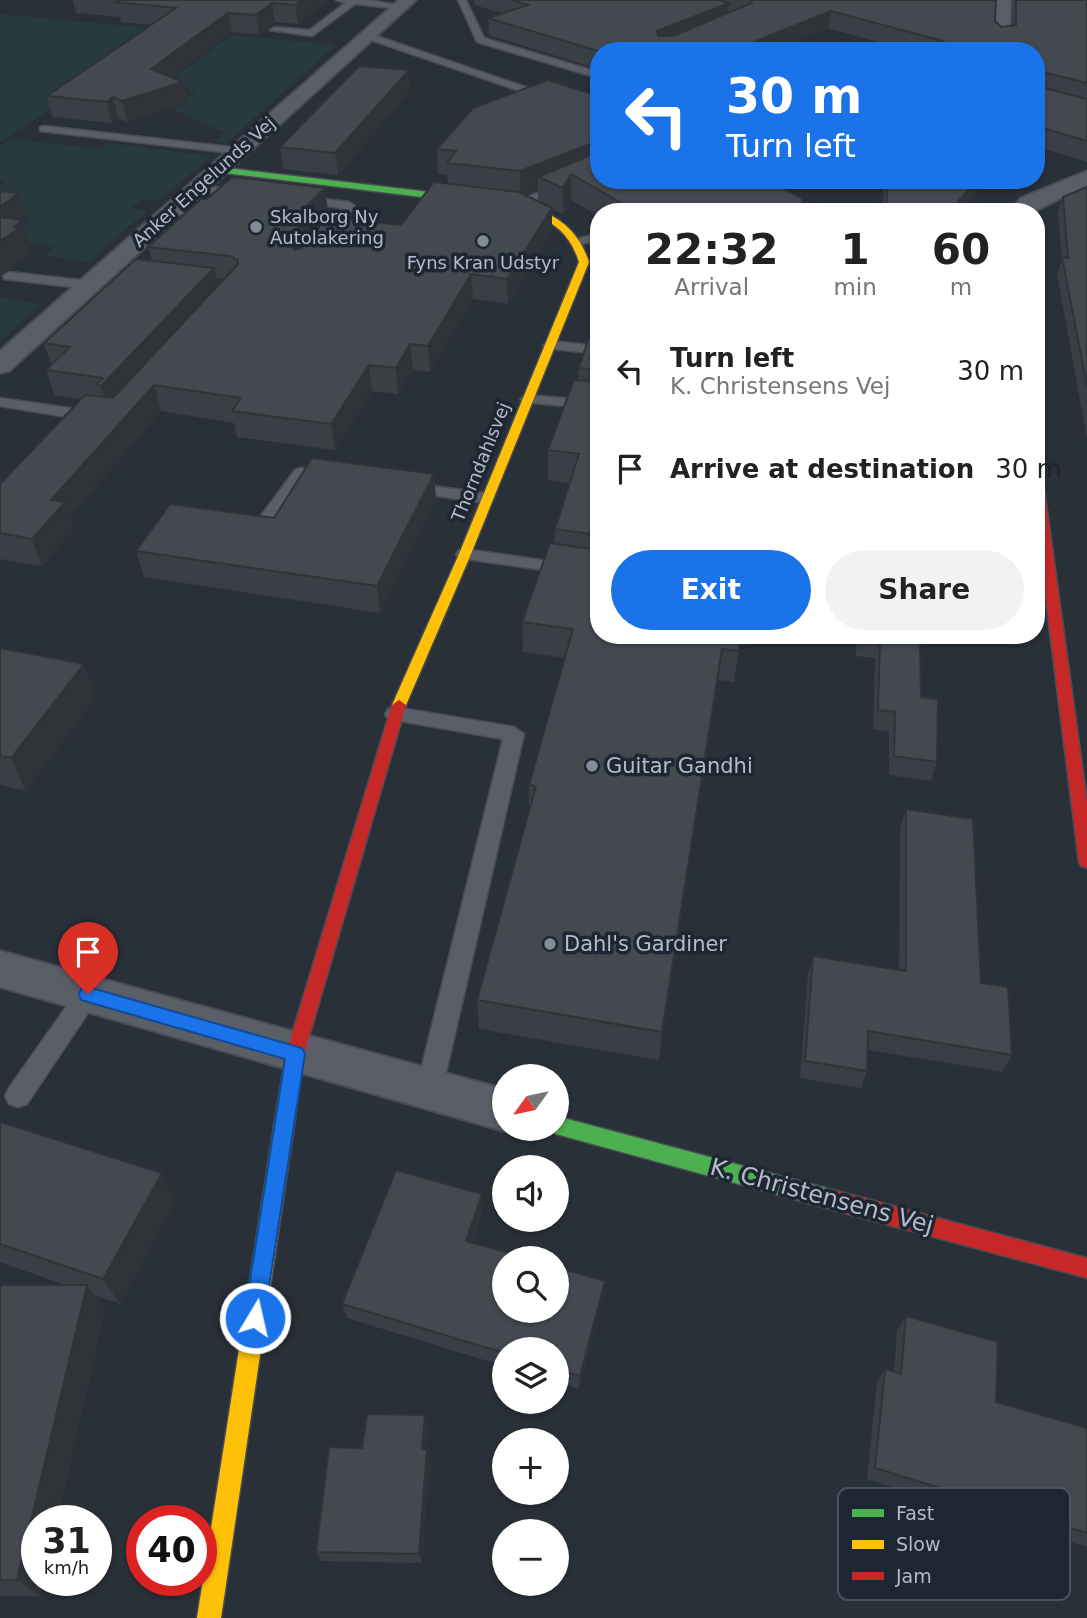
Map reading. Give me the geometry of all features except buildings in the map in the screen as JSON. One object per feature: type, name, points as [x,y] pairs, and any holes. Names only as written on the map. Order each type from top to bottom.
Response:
[{"type":"street","points":[[1003,0],[1002,36],[1023,35]]},
{"type":"street","name":"Anker Engelunds Vej","points":[[0,365],[405,3]]},
{"type":"street","points":[[219,170],[514,205],[544,213],[568,228],[580,240]]},
{"type":"street","points":[[1029,203],[1087,177]]},
{"type":"street","name":"Thorndahlsvej","points":[[209,1618],[295,1054],[395,714],[465,554],[584,262],[580,240]]},
{"type":"street","points":[[1045,542],[1087,862]]},
{"type":"street","points":[[0,969],[295,1054],[492,1107]]},
{"type":"street","name":"K. Christensens Vej","points":[[569,1129],[1087,1268]]},
{"type":"lane","points":[[338,0],[405,3]]},
{"type":"lane","points":[[462,0],[480,40],[590,74]]},
{"type":"lane","points":[[275,30],[312,33],[353,1]]},
{"type":"lane","points":[[368,36],[590,112]]},
{"type":"lane","points":[[44,129],[240,151]]},
{"type":"lane","points":[[514,205],[590,174]]},
{"type":"lane","points":[[198,188],[253,195]]},
{"type":"lane","points":[[294,200],[349,206],[315,247]]},
{"type":"lane","points":[[580,240],[590,238]]},
{"type":"lane","points":[[9,276],[96,278],[129,275]]},
{"type":"lane","points":[[550,345],[590,349]]},
{"type":"lane","points":[[527,399],[590,404]]},
{"type":"lane","points":[[0,402],[113,419]]},
{"type":"lane","points":[[263,525],[301,473],[341,478]]},
{"type":"lane","points":[[394,486],[486,498]]},
{"type":"lane","points":[[465,554],[590,572]]},
{"type":"lane","points":[[395,714],[514,734],[429,1090]]},
{"type":"lane","points":[[18,1096],[88,994]]},
{"type":"green space","points":[[0,14],[171,30],[0,142]]},
{"type":"green space","points":[[231,35],[336,45],[226,143],[215,142],[225,132],[171,109],[190,103],[183,99],[196,93],[180,86],[159,89]]},
{"type":"green space","points":[[11,139],[99,149],[108,143],[211,156],[160,200],[142,199],[131,208],[147,211],[88,262],[46,256],[55,247],[7,239],[31,219],[0,214],[0,187],[7,181],[0,180],[0,146]]},
{"type":"green space","points":[[0,298],[42,304],[0,340]]},
{"type":"traffic: fast","points":[[219,170],[514,205],[530,210]]},
{"type":"traffic: fast","points":[[569,1129],[833,1200]]},
{"type":"traffic: slow","points":[[399,705],[465,554],[584,262],[576,242],[565,228],[558,222],[530,210]]},
{"type":"traffic: slow","points":[[209,1618],[284,1126]]},
{"type":"traffic: jam","points":[[1045,542],[1087,862]]},
{"type":"traffic: jam","points":[[284,1126],[295,1054],[399,705]]},
{"type":"traffic: jam","points":[[833,1200],[1087,1268]]},
{"type":"place","name":"Skalborg Ny Autolakering","points":[[256,227]]},
{"type":"place","name":"Fyns Kran Udstyr","points":[[483,241]]},
{"type":"place","name":"Guitar Gandhi","points":[[592,766]]},
{"type":"place","name":"Dahl's Gardiner","points":[[550,944]]},
{"type":"route","points":[[88,994],[295,1054],[255,1318]]}]
